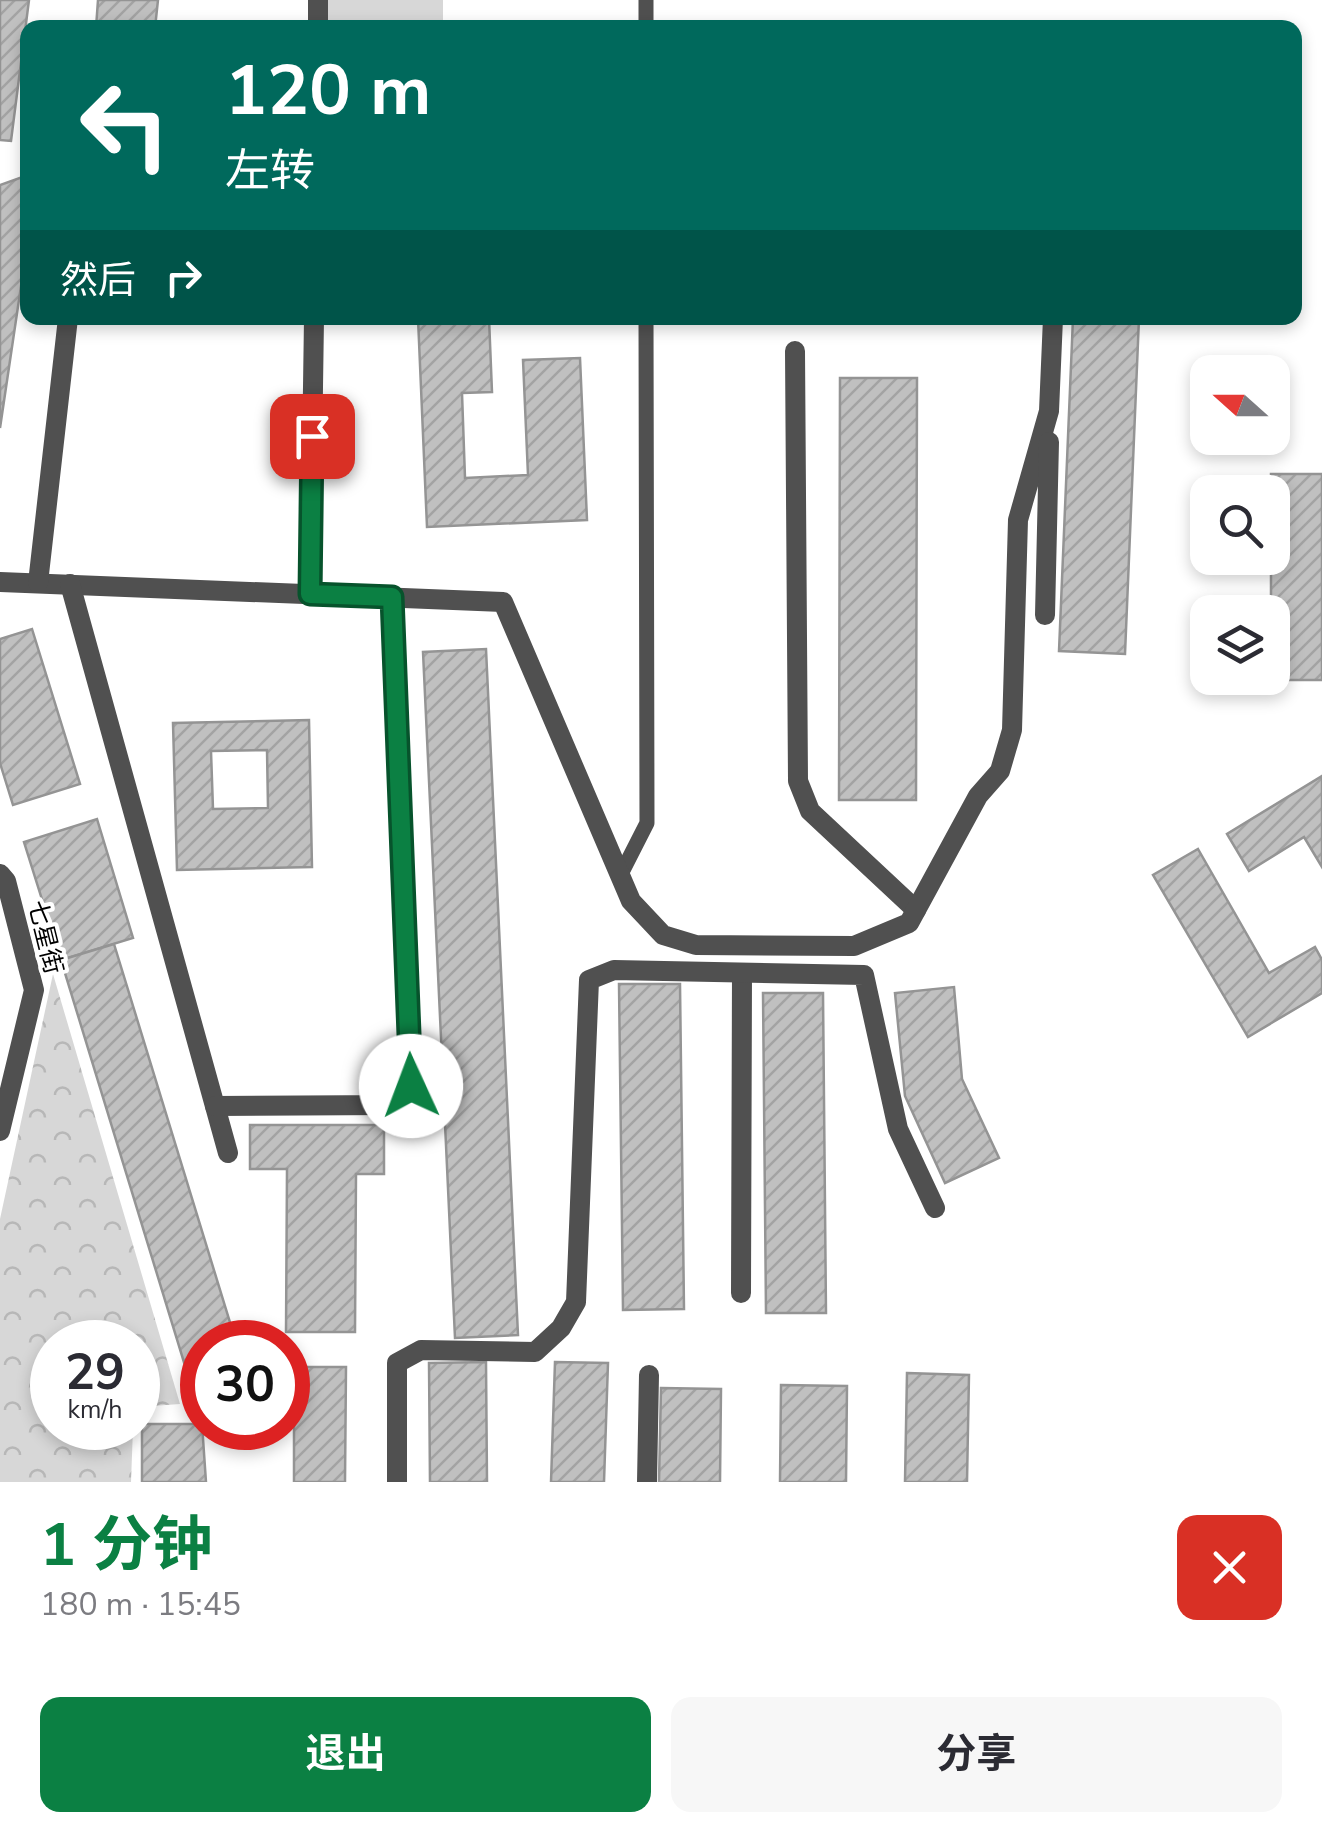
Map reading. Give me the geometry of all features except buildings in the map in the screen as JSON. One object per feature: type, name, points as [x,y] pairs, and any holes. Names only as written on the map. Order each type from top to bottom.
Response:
[{"type":"street","points":[[38,584],[67,325]]},
{"type":"street","points":[[310,594],[314,325]]},
{"type":"street","points":[[1045,615],[1053,325]]},
{"type":"street","points":[[794,351],[798,781],[810,811],[916,910]]},
{"type":"street","points":[[0,582],[502,602],[630,901],[663,934],[696,944],[854,946],[909,923],[978,796],[1000,770],[1012,730],[1018,520],[1049,411]]},
{"type":"street","points":[[70,584],[228,1153]]},
{"type":"street","points":[[215,1106],[392,1105],[411,1086],[392,597]]},
{"type":"street","name":"七星街","points":[[0,874],[6,880],[34,990],[0,1131]]},
{"type":"street","points":[[396,1482],[397,1363],[421,1350],[535,1352],[561,1328],[576,1302],[589,980],[614,970],[864,975],[898,1129],[935,1208]]},
{"type":"street","points":[[741,1293],[742,972]]},
{"type":"street","points":[[646,1482],[649,1374]]},
{"type":"lane","points":[[620,876],[647,823],[646,325]]},
{"type":"green space","points":[[328,0],[443,0],[443,20],[328,20]]},
{"type":"green space","points":[[53,974],[155,1320],[30,1320],[30,1450],[132,1450],[131,1482],[0,1482],[0,1219]]},
{"type":"green space","points":[[160,1336],[180,1404],[160,1405]]},
{"type":"route","points":[[312,436],[310,594],[392,597],[411,1086]]}]
